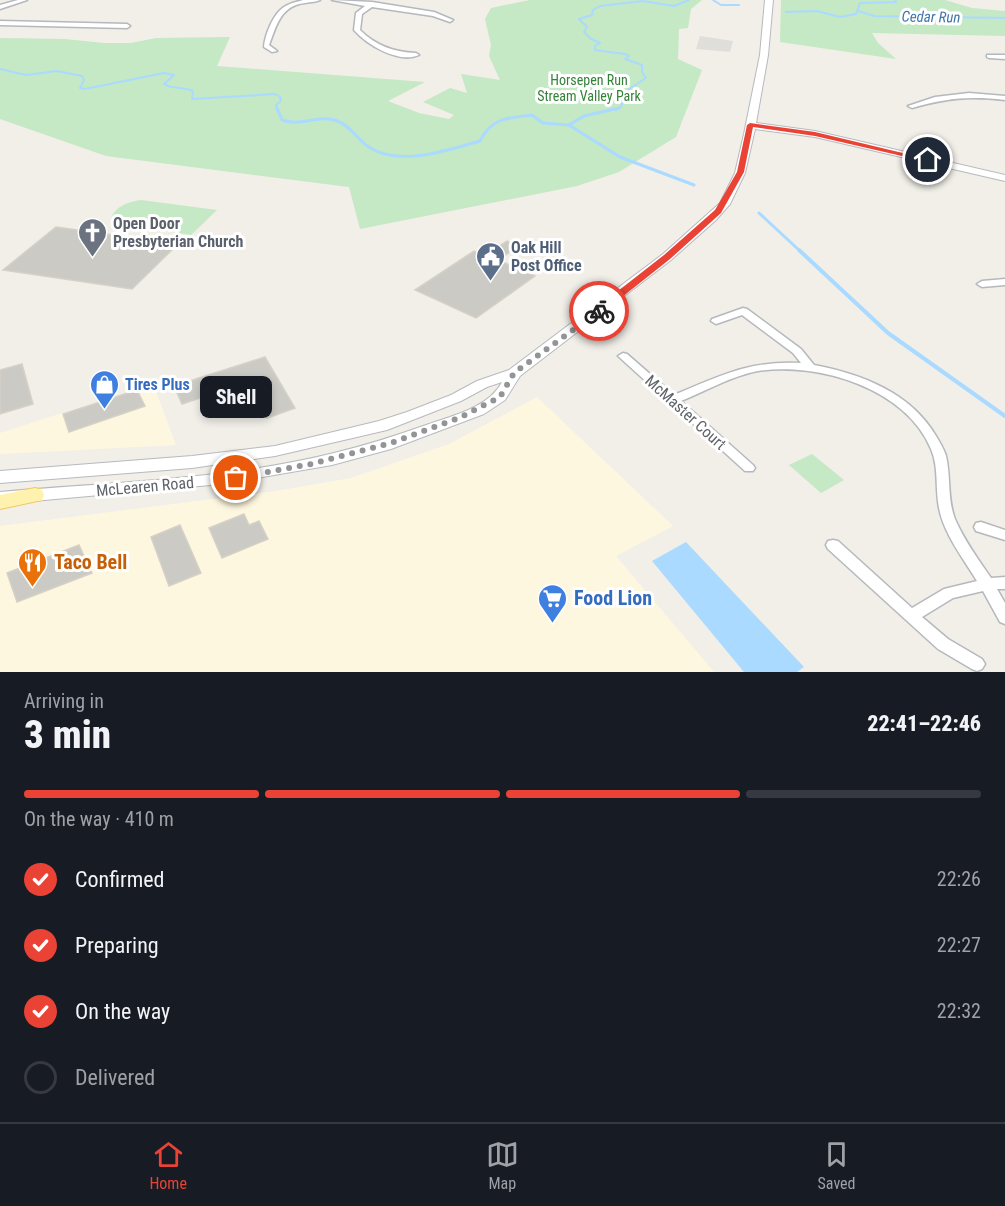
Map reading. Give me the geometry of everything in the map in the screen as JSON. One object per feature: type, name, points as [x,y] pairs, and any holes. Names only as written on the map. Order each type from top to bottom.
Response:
[{"type":"main road","name":"McLearen Road","points":[[0,477],[186,462],[275,451],[382,426],[412,416],[482,384],[514,373],[615,298],[719,212],[740,172],[764,55],[769,0]]},
{"type":"main road","points":[[750,125],[815,134],[1005,178]]},
{"type":"main road","name":"McLearen Road","points":[[35,495],[236,478],[311,464],[391,443],[459,418],[500,397],[514,373]]},
{"type":"main road","points":[[0,500],[35,495]]},
{"type":"street","points":[[0,7],[24,0]]},
{"type":"street","points":[[274,51],[266,46],[280,11],[294,4],[317,0]]},
{"type":"street","points":[[335,0],[434,14],[450,20]]},
{"type":"street","points":[[378,0],[359,14],[357,30],[381,49],[390,53],[416,56]]},
{"type":"street","points":[[0,23],[127,26]]},
{"type":"street","points":[[989,56],[1005,57]]},
{"type":"street","points":[[912,106],[929,99],[948,96],[977,95],[1005,98]]},
{"type":"street","points":[[982,284],[1005,282]]},
{"type":"street","points":[[716,321],[743,311],[797,351],[809,366]]},
{"type":"street","name":"McMaster Court","points":[[623,356],[749,468]]},
{"type":"street","points":[[674,400],[756,368],[809,366],[873,387],[900,403],[922,424],[937,449],[941,463],[943,500],[949,519],[1005,618]]},
{"type":"street","points":[[981,527],[1005,536]]},
{"type":"street","points":[[833,545],[943,644],[977,664]]},
{"type":"street","points":[[911,616],[948,594],[987,584],[1005,584]]},
{"type":"shaded area","points":[[700,36],[733,41],[730,52],[696,49]]},
{"type":"shaded area","points":[[153,384],[176,445],[0,454],[0,433]]},
{"type":"shaded area","points":[[537,397],[673,526],[616,556],[714,672],[0,672],[0,526],[276,491],[351,478],[449,444]]},
{"type":"green space","name":"Horsepen Run Stream Valley Park","points":[[530,0],[702,0],[691,9],[688,28],[679,29],[678,59],[702,70],[676,137],[619,172],[577,186],[360,229],[349,187],[106,156],[0,119],[0,38],[131,43],[156,38],[230,37],[217,66],[425,82],[388,101],[419,113],[449,119],[454,115],[423,102],[450,88],[467,93],[461,74],[500,80],[489,56],[491,45],[485,19],[491,8]]},
{"type":"green space","points":[[781,0],[945,0],[972,8],[1005,11],[1005,36],[872,33],[878,43],[896,59],[780,42]]},
{"type":"green space","points":[[141,200],[217,210],[191,235],[115,223],[111,219],[123,205]]},
{"type":"green space","points":[[812,454],[844,480],[821,493],[789,465]]},
{"type":"water","points":[[686,542],[804,667],[797,672],[744,672],[652,561]]},
{"type":"building","name":"Open Door Presbyterian Church","points":[[56,227],[178,244],[132,289],[3,270]]},
{"type":"building","name":"Oak Hill Post Office","points":[[507,241],[519,246],[498,260],[535,276],[476,318],[415,290],[474,251],[484,256]]},
{"type":"building","points":[[265,357],[295,408],[267,418],[249,388],[236,386],[182,404],[174,386]]},
{"type":"building","points":[[22,364],[33,404],[0,414],[0,370]]},
{"type":"building","name":"Tires Plus","points":[[137,390],[145,406],[69,432],[63,414]]},
{"type":"building","points":[[244,514],[249,525],[259,521],[268,539],[222,558],[209,528]]},
{"type":"building","points":[[180,525],[201,573],[169,586],[151,537]]},
{"type":"building","name":"Taco Bell","points":[[79,545],[92,573],[17,602],[7,573]]},
{"type":"waterway","points":[[616,110],[621,107],[626,91],[646,78],[642,72],[642,65],[625,59],[629,56],[625,54],[595,50],[595,46],[600,43],[591,39],[584,32],[587,27],[579,19],[592,15],[593,10],[600,6],[643,1],[674,6],[689,0]]},
{"type":"waterway","points":[[713,0],[721,5],[739,5]]},
{"type":"waterway","points":[[786,12],[817,11],[840,17],[856,14],[860,3],[896,2],[895,0]]},
{"type":"waterway","name":"Cedar Run","points":[[858,11],[874,16],[1005,18]]},
{"type":"waterway","points":[[0,69],[26,75],[57,71],[82,76],[84,80],[80,88],[85,89],[164,73],[174,75],[164,84],[193,91],[192,99],[275,94],[280,97],[281,101],[276,105],[277,110]]},
{"type":"waterway","points":[[277,108],[282,120],[289,122],[323,119],[337,121],[347,126],[372,149],[398,156],[426,155],[480,141],[490,127],[508,118],[532,115],[543,123],[569,125]]},
{"type":"waterway","points":[[569,125],[584,116],[619,108]]},
{"type":"waterway","points":[[569,125],[620,157],[694,185]]},
{"type":"waterway","points":[[759,213],[800,251]]},
{"type":"waterway","points":[[799,250],[888,333],[1005,416]]},
{"type":"way so far","points":[[236,478],[311,464],[391,443],[459,418],[500,397],[514,373],[599,311]]},
{"type":"place","name":"Open Door Presbyterian Church","points":[[92,258]]},
{"type":"place","name":"Oak Hill Post Office","points":[[490,282]]},
{"type":"place","name":"Tires Plus","points":[[104,410]]},
{"type":"place","name":"Shell","points":[[236,478]]},
{"type":"place","name":"Taco Bell","points":[[33,588]]},
{"type":"place","name":"Food Lion","points":[[553,624]]},
{"type":"route","points":[[599,311],[719,212],[740,172],[750,125],[815,134],[928,160]]}]
